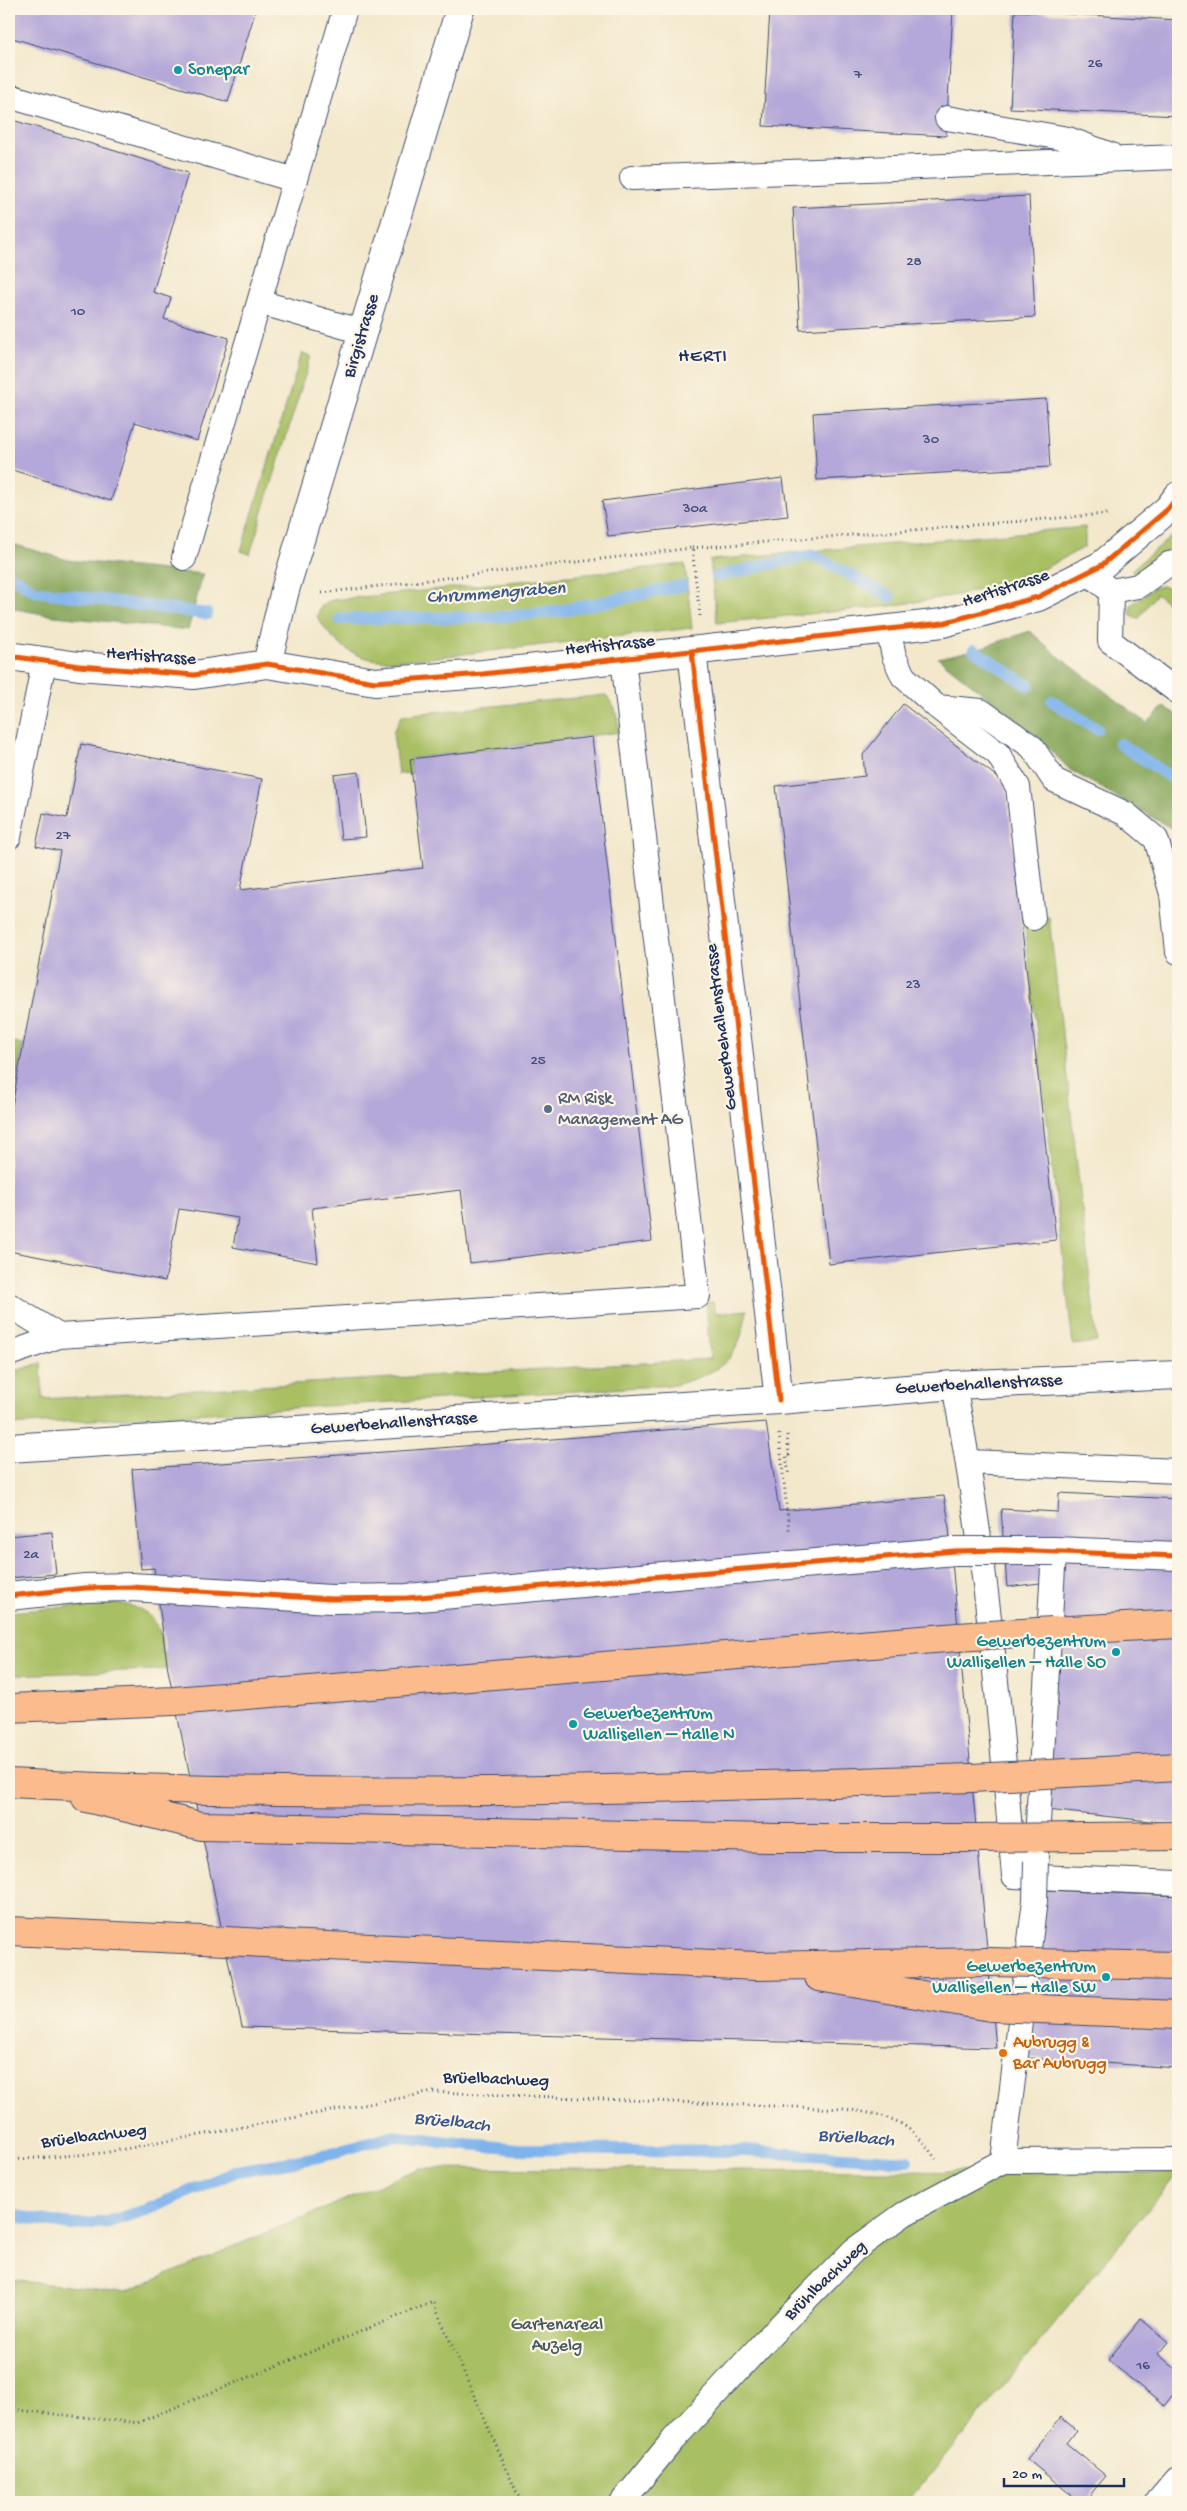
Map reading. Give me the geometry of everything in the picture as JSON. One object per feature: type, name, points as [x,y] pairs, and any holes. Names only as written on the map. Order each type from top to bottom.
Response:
[{"type":"highway","points":[[9,1708],[174,1700],[958,1637],[1178,1624]]},
{"type":"highway","points":[[21,1784],[193,1790],[562,1791],[1031,1776],[1178,1767]]},
{"type":"highway","points":[[21,1784],[200,1826],[774,1838],[1178,1836]]},
{"type":"highway","points":[[9,1931],[756,1966],[988,1962],[1178,1966]]},
{"type":"highway","points":[[756,1966],[991,2007],[1178,2015]]},
{"type":"street","name":"Birgistrasse","points":[[267,664],[285,590],[460,9]]},
{"type":"street","name":"Hertistrasse","points":[[9,656],[44,662],[194,675],[267,664],[375,682],[483,674],[943,623],[1038,597],[1102,565],[1168,509],[1178,496]]},
{"type":"street","name":"Gewerbehallenstrasse","points":[[692,651],[779,1400]]},
{"type":"street","name":"Gewerbehallenstrasse","points":[[9,1448],[779,1400],[954,1385],[1178,1375]]},
{"type":"street","points":[[9,1596],[85,1588],[131,1587],[331,1599],[407,1598],[955,1551],[1054,1551],[1178,1556]]},
{"type":"street","points":[[1160,2502],[1178,2481]]},
{"type":"lane","points":[[184,558],[345,9]]},
{"type":"lane","points":[[9,96],[295,180]]},
{"type":"lane","points":[[947,118],[1068,139],[1122,159]]},
{"type":"lane","points":[[632,178],[1178,157]]},
{"type":"lane","points":[[259,302],[364,332]]},
{"type":"lane","points":[[1087,572],[1111,591],[1138,586],[1169,564],[1178,562]]},
{"type":"lane","points":[[1111,591],[1110,642],[1178,692]]},
{"type":"lane","points":[[888,629],[894,656],[903,676],[937,707],[998,754],[1018,787],[1032,918]]},
{"type":"lane","points":[[9,1354],[59,1336],[698,1296],[623,659]]},
{"type":"lane","points":[[9,837],[44,662]]},
{"type":"lane","points":[[937,707],[980,711],[1032,747],[1054,780],[1126,814],[1156,839],[1172,894],[1178,952]]},
{"type":"lane","points":[[9,1305],[59,1336]]},
{"type":"lane","points":[[954,1385],[969,1462],[1000,1708],[1014,1876],[1178,1883]]},
{"type":"lane","points":[[969,1462],[1178,1471]]},
{"type":"lane","points":[[1003,2161],[1035,1900],[1054,1551]]},
{"type":"lane","name":"Brühlbachweg","points":[[622,2502],[674,2440],[762,2344],[854,2250],[904,2214],[1003,2161],[1178,2160]]},
{"type":"path","points":[[314,594],[358,587],[692,548],[1114,514]]},
{"type":"path","points":[[692,548],[701,624]]},
{"type":"path","points":[[787,1510],[779,1434],[787,1434],[789,1455],[786,1455],[789,1475]]},
{"type":"path","points":[[9,2410],[137,2423],[433,2302],[521,2502]]},
{"type":"green space","points":[[302,353],[311,356],[250,554],[241,551]]},
{"type":"green space","points":[[1085,527],[1085,547],[1043,569],[964,594],[891,606],[717,623],[710,560]]},
{"type":"green space","points":[[1178,531],[1178,553],[1160,558],[1135,575],[1131,570]]},
{"type":"green space","points":[[9,543],[68,560],[203,574],[188,630],[55,616],[9,608]]},
{"type":"green space","points":[[685,564],[692,628],[425,658],[383,660],[371,659],[346,649],[333,638],[317,616],[322,605],[333,600]]},
{"type":"green space","points":[[1168,587],[1178,595],[1178,610],[1156,594],[1138,619],[1130,614],[1131,605],[1154,588]]},
{"type":"green space","points":[[1030,631],[1058,656],[1147,723],[1164,706],[1178,716],[1178,832],[1070,770],[1034,734],[938,658],[974,650]]},
{"type":"green space","points":[[606,695],[615,708],[620,732],[410,759],[412,773],[398,774],[393,733],[402,715]]},
{"type":"green space","points":[[1049,917],[1097,1342],[1073,1345],[1024,920]]},
{"type":"green space","points":[[9,1041],[23,1044],[9,1121]]},
{"type":"green space","points":[[706,1302],[713,1302],[716,1313],[747,1310],[739,1341],[726,1361],[717,1369],[675,1385],[9,1425],[9,1373],[41,1363],[43,1399],[710,1359]]},
{"type":"green space","points":[[114,1603],[134,1607],[151,1617],[160,1632],[162,1653],[393,1633],[285,1657],[155,1670],[9,1675],[9,1612]]},
{"type":"green space","name":"Gartenareal Auzelg","points":[[420,2168],[1178,2173],[908,2502],[9,2502],[9,2280],[126,2292]]},
{"type":"building","name":"Sonepar","points":[[9,9],[256,9],[228,102],[9,37]]},
{"type":"building","points":[[770,9],[953,9],[946,136],[763,126]]},
{"type":"building","points":[[1015,11],[1178,20],[1178,116],[1010,108]]},
{"type":"building","points":[[9,119],[188,173],[153,292],[171,298],[164,319],[229,338],[197,441],[135,422],[111,501],[9,469]]},
{"type":"building","points":[[1029,196],[1035,317],[800,330],[793,208]]},
{"type":"building","points":[[1046,399],[1050,467],[817,480],[813,413]]},
{"type":"building","points":[[783,478],[788,516],[608,536],[602,501]]},
{"type":"building","points":[[903,704],[1006,784],[1056,1240],[829,1264],[776,786],[865,776],[863,755]]},
{"type":"building","points":[[592,737],[652,1241],[470,1263],[461,1190],[312,1208],[318,1263],[233,1247],[238,1218],[179,1209],[165,1281],[9,1251],[9,1121],[60,851],[36,846],[43,813],[67,818],[81,744],[262,779],[240,890],[423,868],[410,759]]},
{"type":"building","points":[[359,772],[366,837],[341,839],[334,775]]},
{"type":"building","name":"Gewerbezentrum Wallisellen – Halle N","points":[[766,1422],[779,1511],[944,1496],[948,1517],[996,2048],[242,2027],[168,1670],[154,1568],[141,1569],[132,1469],[414,1450]]},
{"type":"building","name":"Gewerbezentrum Wallisellen – Halle SO","points":[[1059,1493],[1178,1499],[1178,1824],[1047,1810],[1056,1589],[1040,1583],[1007,1587],[1001,1509],[1058,1512]]},
{"type":"building","points":[[52,1532],[56,1574],[9,1578],[9,1536]]},
{"type":"building","name":"Gewerbezentrum Wallisellen – Halle SW","points":[[1042,1890],[1178,1896],[1178,2068],[1027,2058]]},
{"type":"building","points":[[1141,2319],[1168,2342],[1158,2354],[1178,2371],[1178,2388],[1164,2406],[1108,2360]]},
{"type":"building","points":[[1061,2417],[1076,2430],[1066,2443],[1106,2476],[1084,2502],[1080,2502],[1027,2459]]},
{"type":"waterway","name":"Chrummengraben","points":[[717,576],[813,555],[890,597]]},
{"type":"waterway","name":"Chrummengraben","points":[[9,575],[35,591],[207,614]]},
{"type":"waterway","name":"Chrummengraben","points":[[340,619],[501,617],[560,611],[682,586]]},
{"type":"waterway","name":"Chrummengraben","points":[[974,650],[1029,686]]},
{"type":"waterway","name":"Chrummengraben","points":[[1052,701],[1097,729]]},
{"type":"waterway","name":"Chrummengraben","points":[[1120,744],[1178,782]]},
{"type":"waterway","name":"Brüelbach","points":[[9,2215],[71,2225],[108,2222],[146,2210],[237,2171],[318,2157],[391,2136],[517,2149],[747,2151],[907,2161]]},
{"type":"cycle path","points":[[9,656],[79,666],[194,675],[267,664],[375,682],[483,674],[943,623],[1038,597],[1102,565],[1168,509],[1178,496]]},
{"type":"cycle path","points":[[692,651],[779,1400]]},
{"type":"cycle path","points":[[9,1596],[85,1588],[131,1587],[331,1599],[407,1598],[955,1551],[1004,1550],[1178,1556]]},
{"type":"place","name":"Sonepar","points":[[178,70]]},
{"type":"place","name":"RM Risk Management AG","points":[[548,1109]]},
{"type":"place","name":"Gewerbezentrum Wallisellen – Halle SO","points":[[1116,1652]]},
{"type":"place","name":"Gewerbezentrum Wallisellen – Halle N","points":[[573,1724]]},
{"type":"place","name":"Gewerbezentrum Wallisellen – Halle SW","points":[[1106,1977]]},
{"type":"place","name":"Aubrugg & Bar Aubrugg","points":[[1003,2053]]},
{"type":"district","name":"HERTI","points":[[703,357]]}]
